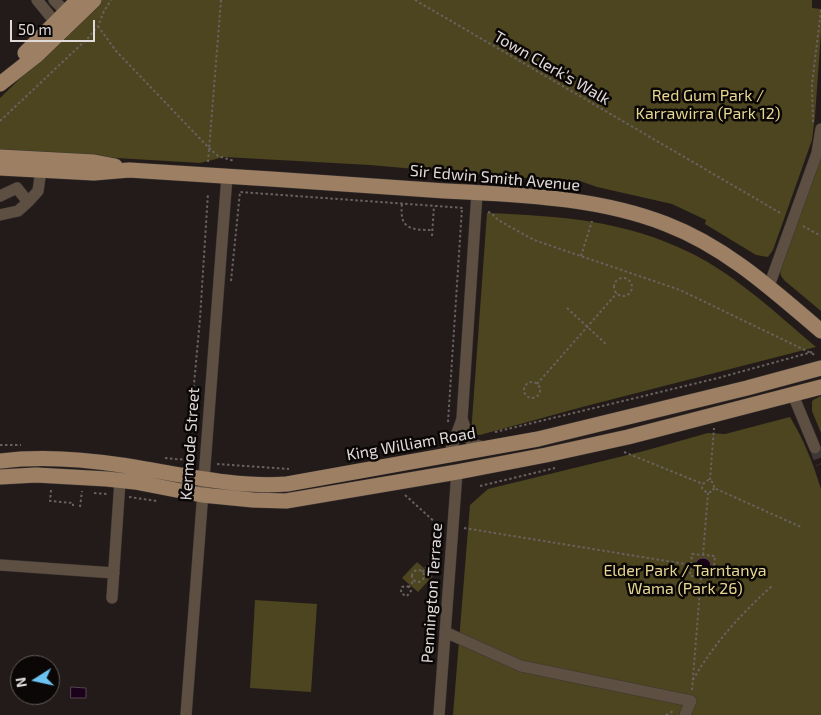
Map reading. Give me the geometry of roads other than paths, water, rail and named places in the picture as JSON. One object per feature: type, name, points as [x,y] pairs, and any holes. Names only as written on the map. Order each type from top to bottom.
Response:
[{"type":"main road","points":[[0,84],[26,65],[78,0]]},
{"type":"main road","points":[[0,79],[63,20],[94,0]]},
{"type":"main road","name":"Sir Edwin Smith Avenue","points":[[0,157],[94,162],[129,170]]},
{"type":"main road","name":"Sir Edwin Smith Avenue","points":[[0,168],[94,173],[129,170],[477,193],[587,203],[633,212],[667,224],[701,240],[734,260],[769,286],[821,331]]},
{"type":"main road","name":"King William Road","points":[[0,461],[66,460],[120,464],[203,479],[251,484],[287,484],[449,455],[487,443],[583,428],[747,388],[818,361]]},
{"type":"main road","points":[[0,477],[36,475],[120,488],[253,500],[286,501],[457,472],[628,437],[821,387]]},
{"type":"main road","points":[[457,472],[465,459],[487,443]]},
{"type":"street","points":[[37,0],[63,20]]},
{"type":"street","points":[[54,0],[63,20]]},
{"type":"street","points":[[769,286],[817,153],[817,127]]},
{"type":"street","points":[[28,202],[17,188],[0,197],[4,214],[18,212],[28,202],[38,192],[41,170]]},
{"type":"street","name":"Kermode Street","points":[[186,715],[227,176]]},
{"type":"street","points":[[449,455],[462,419],[477,193]]},
{"type":"street","points":[[793,395],[815,448]]},
{"type":"street","points":[[462,419],[469,439],[474,445],[487,443]]},
{"type":"street","name":"Pennington Terrace","points":[[439,715],[457,472]]},
{"type":"street","points":[[112,598],[120,488]]},
{"type":"street","points":[[0,565],[114,574]]},
{"type":"street","points":[[445,632],[521,666],[691,701],[685,715]]},
{"type":"tunnel","points":[[815,448],[821,464]]},
{"type":"park label","name":"Red Gum Park / Karrawirra (Park 12)","points":[[708,105]]},
{"type":"park label","name":"Elder Park / Tarntanya Wama (Park 26)","points":[[685,580]]}]
